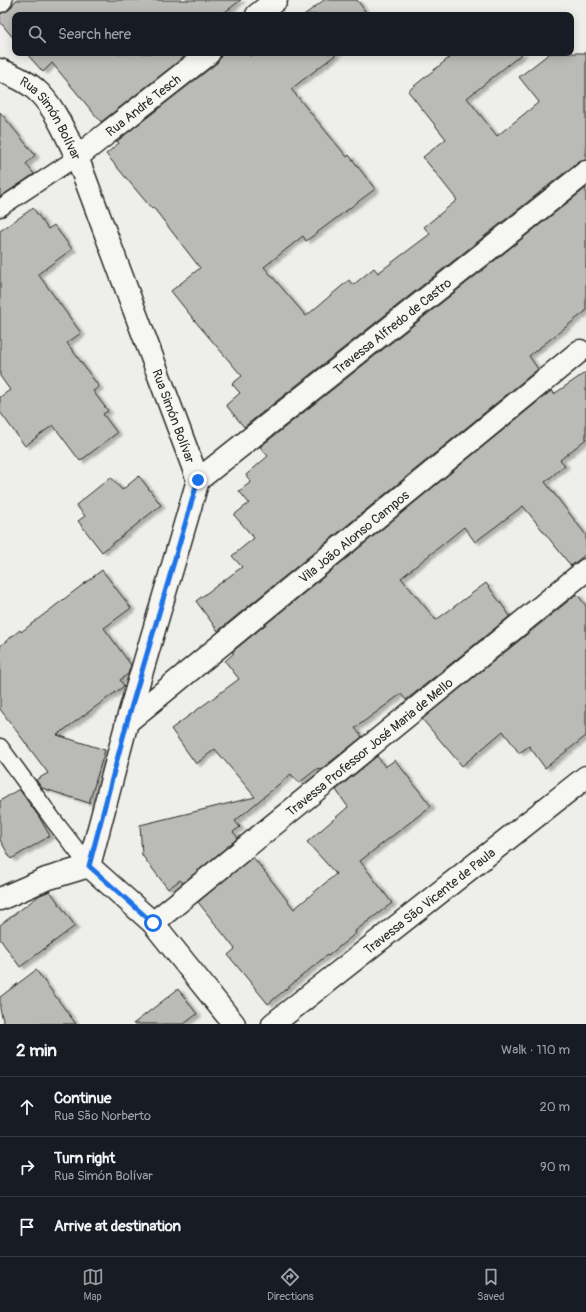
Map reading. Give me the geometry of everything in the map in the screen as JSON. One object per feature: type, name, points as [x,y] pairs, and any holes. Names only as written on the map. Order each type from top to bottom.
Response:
[{"type":"street","points":[[261,12],[276,0]]},
{"type":"street","name":"Rua André Tesch","points":[[77,157],[205,56]]},
{"type":"street","name":"Rua Simón Bolívar","points":[[0,70],[18,78],[35,89],[51,107],[77,157],[198,480],[127,722],[89,866]]},
{"type":"street","name":"Travessa Alfredo de Castro","points":[[198,480],[586,172]]},
{"type":"street","name":"Vila João Alonso Campos","points":[[127,722],[580,351]]},
{"type":"street","name":"Travessa Professor José Maria de Mello","points":[[153,923],[586,570]]},
{"type":"street","name":"Travessa São Vicente de Paula","points":[[273,1024],[586,777]]},
{"type":"street","points":[[0,900],[46,879],[89,866],[153,923],[234,1024]]},
{"type":"lane","points":[[0,208],[77,157]]},
{"type":"lane","points":[[0,747],[89,866]]},
{"type":"building","points":[[16,0],[241,0],[225,12],[12,12],[12,36],[0,22],[0,14],[9,10]]},
{"type":"building","points":[[324,0],[357,0],[366,12],[308,12]]},
{"type":"building","points":[[574,53],[586,53],[586,160],[578,162],[244,427],[226,405],[240,393],[232,384],[242,376],[171,291],[200,268],[153,207],[152,209],[106,154],[119,143],[117,141],[217,63],[220,56],[334,56],[291,89],[347,157],[349,155],[375,189],[306,241],[303,236],[264,267],[306,316],[349,280],[353,285],[374,268],[378,273],[430,234],[424,227],[457,200],[423,157],[446,139],[408,91],[451,56],[519,56],[467,98],[497,136],[539,102],[519,77],[546,56],[574,56]]},
{"type":"building","points":[[29,56],[185,56],[101,122],[52,63],[43,72]]},
{"type":"building","points":[[0,112],[35,155],[26,164],[34,174],[0,197]]},
{"type":"building","points":[[586,188],[586,311],[529,356],[538,369],[218,631],[196,601],[242,567],[232,556],[254,538],[234,515],[249,503],[239,491],[251,482],[246,475],[268,456],[260,447]]},
{"type":"building","points":[[33,208],[48,229],[54,225],[72,249],[38,274],[81,333],[67,343],[99,387],[93,391],[108,411],[103,414],[117,433],[80,461],[53,425],[25,446],[0,412],[0,397],[10,390],[0,376],[0,231]]},
{"type":"building","points":[[586,372],[586,439],[560,460],[565,465],[545,482],[586,535],[586,554],[571,566],[523,506],[475,542],[464,527],[401,578],[436,620],[486,583],[510,616],[406,700],[401,694],[355,728],[362,737],[320,770],[318,768],[299,783],[291,774],[235,821],[240,827],[233,832],[238,838],[183,883],[180,880],[168,889],[142,855],[140,825],[255,797],[215,749],[196,764],[171,729],[239,679],[225,661],[234,653],[232,652],[552,390],[554,394]]},
{"type":"building","points":[[139,476],[161,505],[102,552],[78,521],[85,516],[76,505],[111,477],[122,490]]},
{"type":"building","points":[[102,570],[131,608],[104,628],[131,665],[128,674],[120,680],[124,686],[57,735],[105,750],[89,803],[42,788],[36,780],[48,773],[0,709],[0,646],[20,630],[21,632]]},
{"type":"building","points":[[577,594],[586,606],[586,736],[545,768],[529,746],[519,753],[503,731],[462,766],[422,719]]},
{"type":"building","points":[[377,756],[385,767],[395,760],[431,806],[360,861],[392,903],[355,931],[356,933],[268,1004],[228,955],[235,949],[198,902],[253,857],[294,909],[336,874],[307,842],[348,807],[336,790]]},
{"type":"building","points":[[19,789],[39,817],[50,836],[11,859],[0,840],[0,801]]},
{"type":"building","points":[[50,891],[75,926],[20,967],[0,939],[0,925],[40,895]]},
{"type":"building","points":[[36,970],[76,1024],[4,1024],[0,1009],[0,997]]},
{"type":"building","points":[[178,989],[197,1014],[184,1024],[133,1024]]},
{"type":"route","points":[[153,923],[89,866],[127,722],[198,480]]}]
